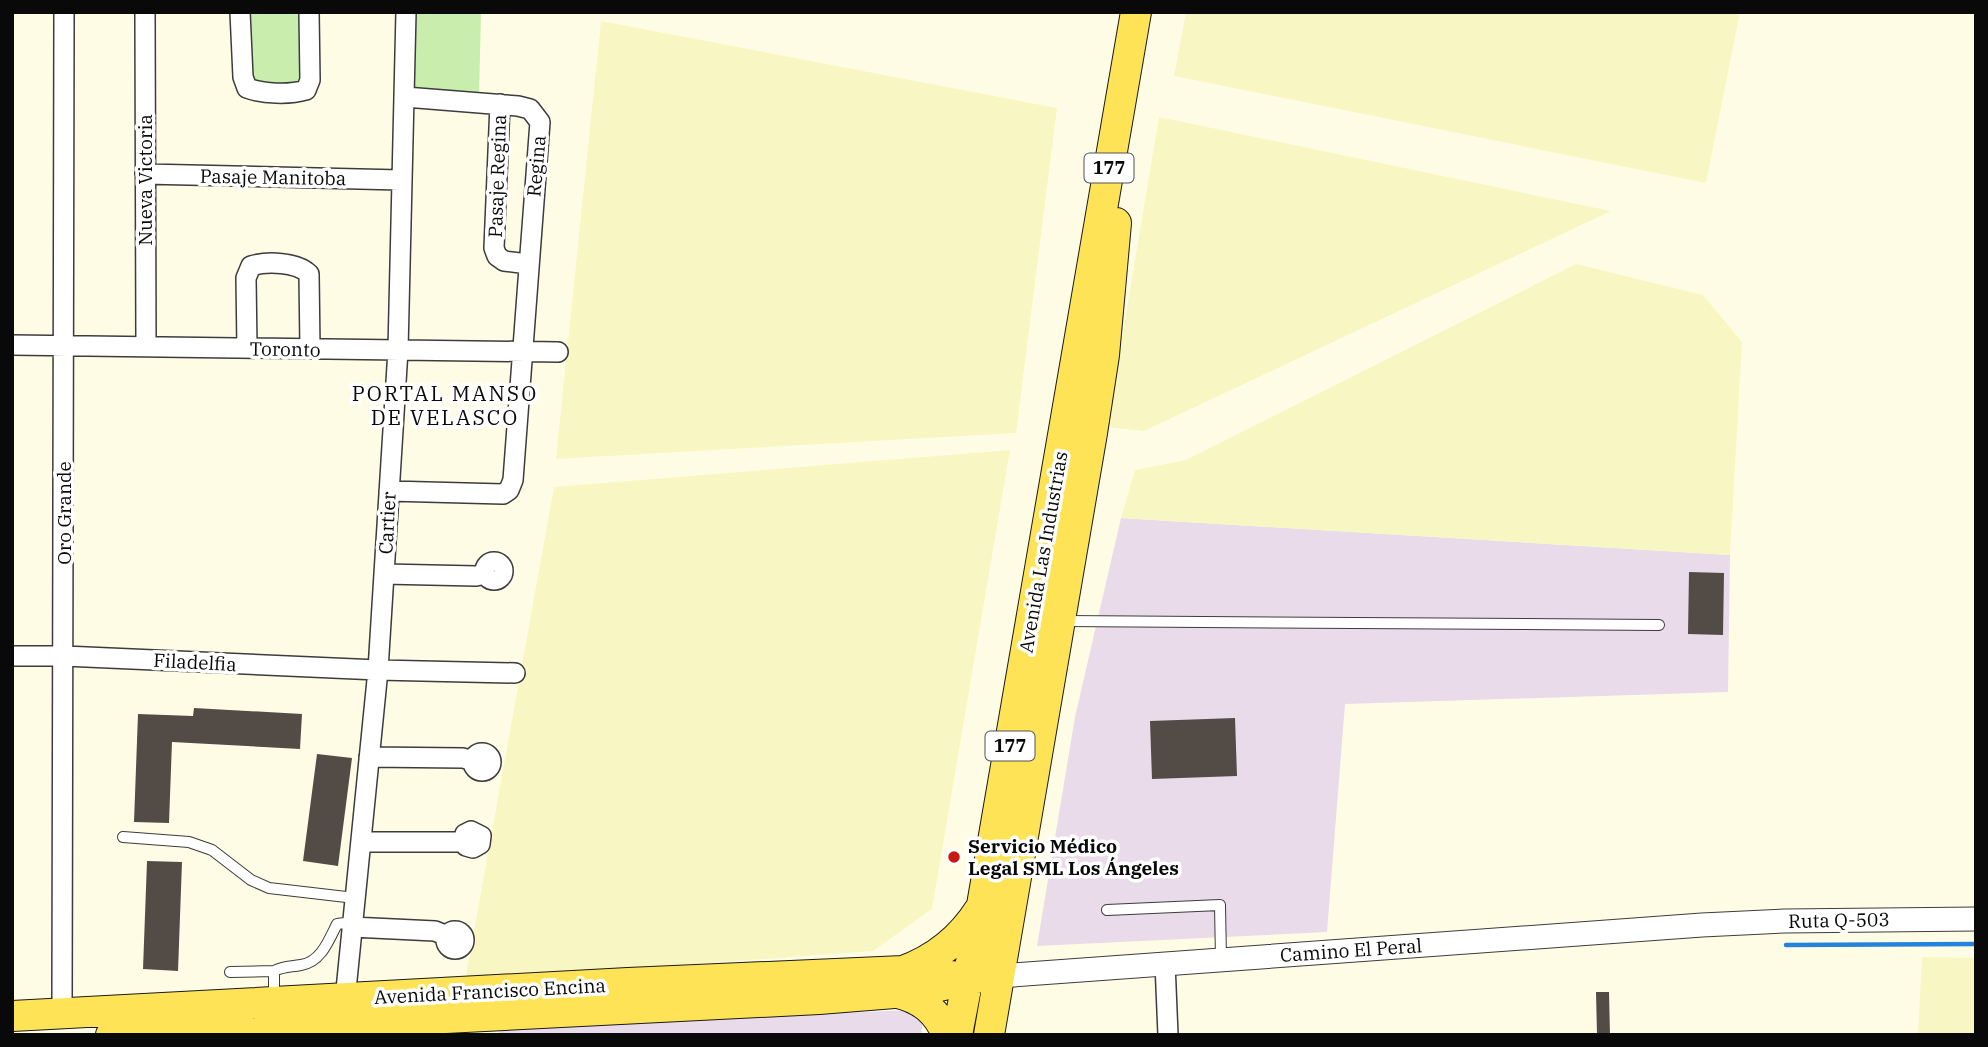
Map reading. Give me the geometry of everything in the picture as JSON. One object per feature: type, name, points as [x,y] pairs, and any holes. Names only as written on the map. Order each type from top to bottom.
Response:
[{"type":"main road","name":"Avenida Las Industrias","points":[[957,1035],[982,905],[1136,12]]},
{"type":"main road","name":"Avenida Las Industrias","points":[[989,1035],[1104,355],[1126,69]]},
{"type":"main road","points":[[947,1035],[942,1023],[928,1007],[909,995],[900,982],[953,942],[969,925],[982,905]]},
{"type":"main road","name":"Avenida Francisco Encina","points":[[12,1016],[345,1000],[628,995],[999,976]]},
{"type":"main road","name":"Avenida Francisco Encina","points":[[111,1035],[445,1026],[628,995]]},
{"type":"street","name":"Oro Grande","points":[[62,1015],[64,12]]},
{"type":"street","name":"Nueva Victoria","points":[[145,12],[146,347]]},
{"type":"street","points":[[240,12],[243,77],[247,88],[297,93],[306,90],[310,80],[309,12]]},
{"type":"street","name":"Cartier","points":[[345,1000],[378,670],[398,350],[406,12]]},
{"type":"street","name":"Regina","points":[[389,491],[503,494],[513,480],[540,122],[530,109],[500,104],[405,97]]},
{"type":"street","name":"Pasaje Regina","points":[[500,104],[494,247],[497,256],[504,261],[528,264]]},
{"type":"street","name":"Pasaje Manitoba","points":[[145,174],[401,180]]},
{"type":"street","points":[[247,348],[246,278],[251,266],[259,264],[298,266],[309,274],[310,349]]},
{"type":"street","name":"Toronto","points":[[12,345],[558,352]]},
{"type":"street","points":[[384,574],[485,574]]},
{"type":"street","name":"Filadelfia","points":[[12,656],[515,673]]},
{"type":"street","points":[[369,757],[463,758],[473,761]]},
{"type":"street","points":[[361,842],[464,842]]},
{"type":"street","name":"Ruta Q-503","points":[[1702,925],[1786,921],[1976,919]]},
{"type":"street","name":"Camino El Peral","points":[[999,976],[1702,925]]},
{"type":"street","points":[[352,927],[435,931],[447,936]]},
{"type":"street","points":[[1165,963],[1168,1035]]},
{"type":"street","points":[[323,1029],[345,1000]]},
{"type":"lane","points":[[1060,621],[1658,625]]},
{"type":"lane","points":[[123,837],[189,842],[212,850],[251,880],[269,888],[355,898]]},
{"type":"lane","points":[[1107,909],[1220,905],[1221,959]]},
{"type":"lane","points":[[230,972],[274,971],[284,966],[304,965],[321,954],[337,924],[345,923],[352,927]]},
{"type":"lane","points":[[274,971],[274,1004]]},
{"type":"shaded area","points":[[1121,518],[1730,555],[1728,692],[1345,704],[1327,932],[1037,946],[1075,717]]},
{"type":"shaded area","points":[[910,1010],[923,1021],[921,1035],[499,1035],[500,1028]]},
{"type":"green space","points":[[245,12],[303,12],[304,86],[252,86]]},
{"type":"green space","points":[[409,12],[481,12],[479,98],[408,94]]},
{"type":"green space","points":[[1186,12],[1740,12],[1706,183],[1174,76]]},
{"type":"green space","points":[[601,21],[1057,108],[1016,433],[556,459]]},
{"type":"green space","points":[[1159,117],[1611,211],[1144,431],[1107,427]]},
{"type":"green space","points":[[1576,264],[1703,295],[1742,342],[1730,555],[1121,518],[1135,470],[1186,460]]},
{"type":"green space","points":[[1010,450],[932,909],[873,951],[465,981],[554,487]]},
{"type":"green space","points":[[1922,957],[1976,958],[1976,1035],[1918,1035]]},
{"type":"building","points":[[1689,572],[1724,573],[1723,635],[1688,634]]},
{"type":"building","points":[[194,708],[302,714],[300,749],[172,742],[169,823],[134,822],[138,714],[193,716]]},
{"type":"building","points":[[1235,718],[1237,776],[1152,779],[1150,721]]},
{"type":"building","points":[[317,754],[352,758],[338,866],[303,861]]},
{"type":"building","points":[[147,861],[182,862],[178,971],[143,969]]},
{"type":"building","points":[[1596,992],[1609,992],[1610,1035],[1597,1035]]},
{"type":"waterway","points":[[1786,945],[1976,944]]},
{"type":"place","name":"Servicio Médico Legal SML Los Ángeles","points":[[954,857]]},
{"type":"district","name":"PORTAL MANSO DE VELASCO","points":[[445,406]]}]
